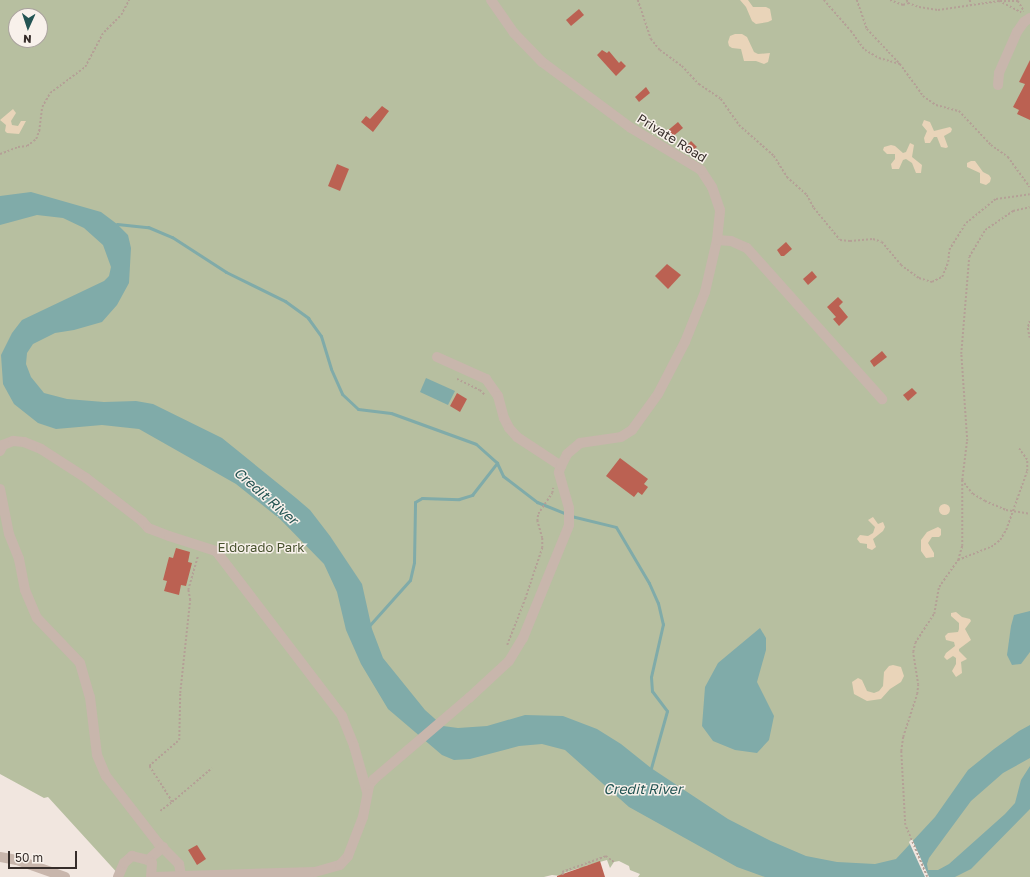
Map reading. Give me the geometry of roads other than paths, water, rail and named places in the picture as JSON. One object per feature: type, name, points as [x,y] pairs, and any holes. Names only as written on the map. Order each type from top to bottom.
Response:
[{"type":"street","name":"Private Road","points":[[491,0],[514,33],[542,62],[630,128],[701,170],[712,187],[720,210],[717,240],[705,292],[685,342],[658,394],[632,430],[621,437],[580,443],[567,454],[561,466]]},
{"type":"street","points":[[998,84],[998,75],[1017,32],[1024,22],[1030,18]]},
{"type":"street","points":[[717,240],[731,241],[747,248],[882,399]]},
{"type":"street","points":[[118,877],[124,863],[132,856],[148,860],[152,863],[152,877],[315,872],[340,865],[348,856],[363,817],[367,792],[374,779],[469,698],[509,661],[523,638],[569,525],[569,508],[559,472],[561,466],[517,437],[509,428],[504,418],[498,396],[486,379],[437,357]]},
{"type":"street","points":[[0,451],[3,445],[13,441],[24,442],[41,449],[86,478],[142,521],[148,528],[216,551],[342,716],[354,746],[367,792]]},
{"type":"street","points":[[0,489],[9,534],[19,559],[25,590],[37,618],[80,663],[90,697],[98,755],[106,776],[158,842],[179,864],[181,875]]},
{"type":"street","points":[[148,860],[163,847]]},
{"type":"street","points":[[0,857],[17,860],[64,877]]},
{"type":"water","name":"Credit River","points":[[31,192],[101,212],[117,224],[128,235],[131,248],[129,283],[117,305],[102,322],[74,330],[55,333],[33,344],[27,353],[26,364],[31,377],[44,393],[67,399],[104,402],[136,401],[153,404],[222,438],[296,498],[310,510],[330,536],[362,584],[372,629],[383,658],[425,710],[443,726],[458,728],[487,726],[525,715],[563,716],[597,729],[621,744],[651,768],[728,819],[771,841],[806,856],[837,862],[875,864],[896,859],[935,817],[968,770],[994,749],[1030,725],[1030,758],[1003,773],[971,801],[929,858],[927,864],[928,870],[938,870],[949,864],[1005,814],[1015,803],[1021,780],[1030,766],[1030,809],[971,869],[955,877],[765,877],[737,867],[629,807],[565,750],[542,744],[519,746],[470,759],[454,760],[442,755],[388,709],[361,664],[346,630],[337,592],[324,564],[280,519],[236,484],[139,429],[102,425],[56,429],[38,423],[14,404],[3,384],[1,355],[12,333],[22,320],[104,281],[109,276],[111,267],[103,245],[84,228],[63,218],[37,215],[0,225],[0,196]]},
{"type":"water","points":[[426,378],[455,391],[448,405],[420,392]]},
{"type":"water","points":[[1030,611],[1030,652],[1021,664],[1012,665],[1007,655],[1014,615]]},
{"type":"water","points":[[760,628],[766,638],[766,650],[757,682],[774,716],[769,740],[757,753],[735,750],[713,741],[702,726],[705,687],[718,663]]},
{"type":"waterway","points":[[117,224],[148,227],[172,237],[226,272],[285,301],[308,318],[321,336],[331,369],[342,394],[358,409],[391,413],[476,444],[497,463],[503,476],[537,502],[566,514]]},
{"type":"waterway","points":[[368,627],[410,580],[414,562],[415,502],[422,498],[459,499],[472,495],[497,463]]},
{"type":"waterway","points":[[571,516],[616,527],[649,583],[658,603],[663,624],[651,677],[652,691],[667,711],[651,768]]},
{"type":"park label","name":"Eldorado Park","points":[[261,547]]}]
